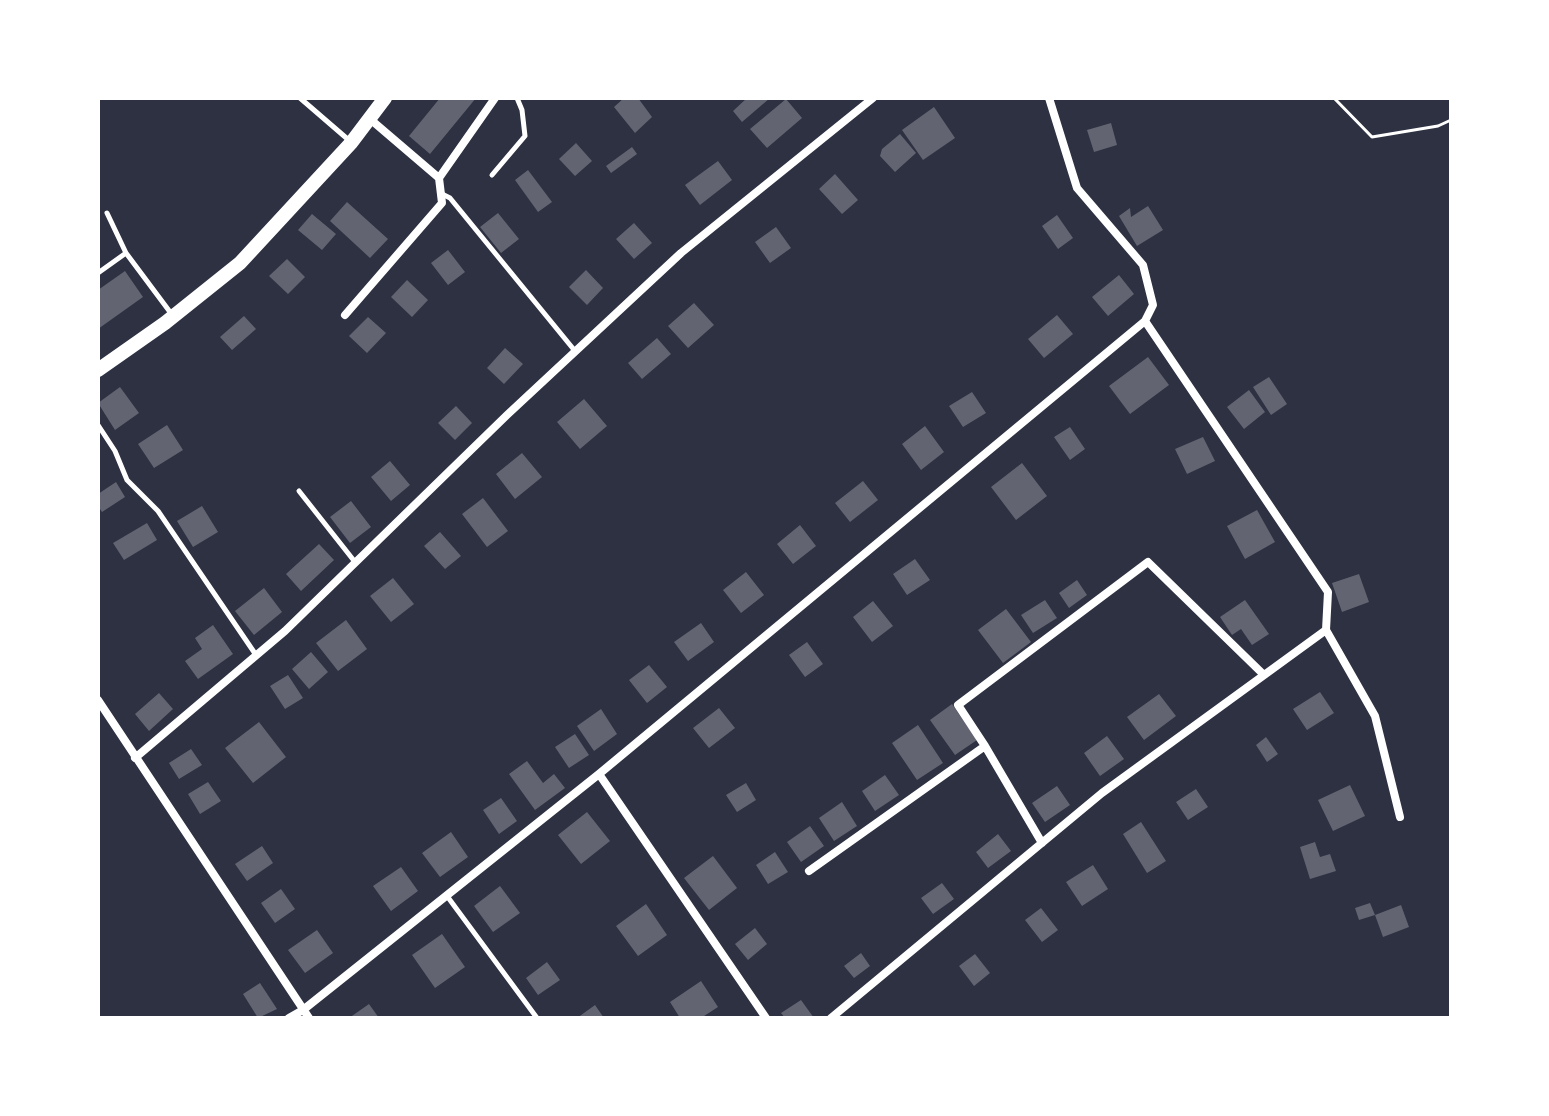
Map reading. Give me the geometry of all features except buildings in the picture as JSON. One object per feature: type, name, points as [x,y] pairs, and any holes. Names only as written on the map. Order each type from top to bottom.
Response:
[{"type":"main road","points":[[98,370],[174,317],[240,263],[351,143],[385,98]]},
{"type":"street","points":[[345,315],[442,203],[439,178],[495,98]]},
{"type":"street","points":[[135,758],[256,655],[681,253],[873,98]]},
{"type":"street","points":[[289,1018],[306,1014],[446,895],[599,774],[1145,321],[1153,305],[1143,265],[1077,188],[1049,98]]},
{"type":"street","points":[[370,119],[439,178]]},
{"type":"street","points":[[1145,321],[1328,592],[1326,630],[1375,716],[1400,817]]},
{"type":"street","points":[[1042,843],[958,705],[1148,562],[1264,675]]},
{"type":"street","points":[[831,1018],[1102,793],[1326,630]]},
{"type":"street","points":[[98,700],[306,1014]]},
{"type":"street","points":[[809,871],[985,746]]},
{"type":"street","points":[[599,774],[764,1017]]},
{"type":"lane","points":[[300,98],[351,143]]},
{"type":"lane","points":[[492,175],[525,136],[522,110],[517,98]]},
{"type":"lane","points":[[441,194],[450,198],[575,352]]},
{"type":"lane","points":[[107,213],[126,253],[174,317]]},
{"type":"lane","points":[[98,273],[126,253]]},
{"type":"lane","points":[[98,425],[115,451],[127,480],[158,511],[256,655]]},
{"type":"lane","points":[[299,491],[355,562]]},
{"type":"lane","points":[[446,895],[537,1018]]},
{"type":"path","points":[[1334,98],[1372,137],[1438,126],[1451,120]]}]
